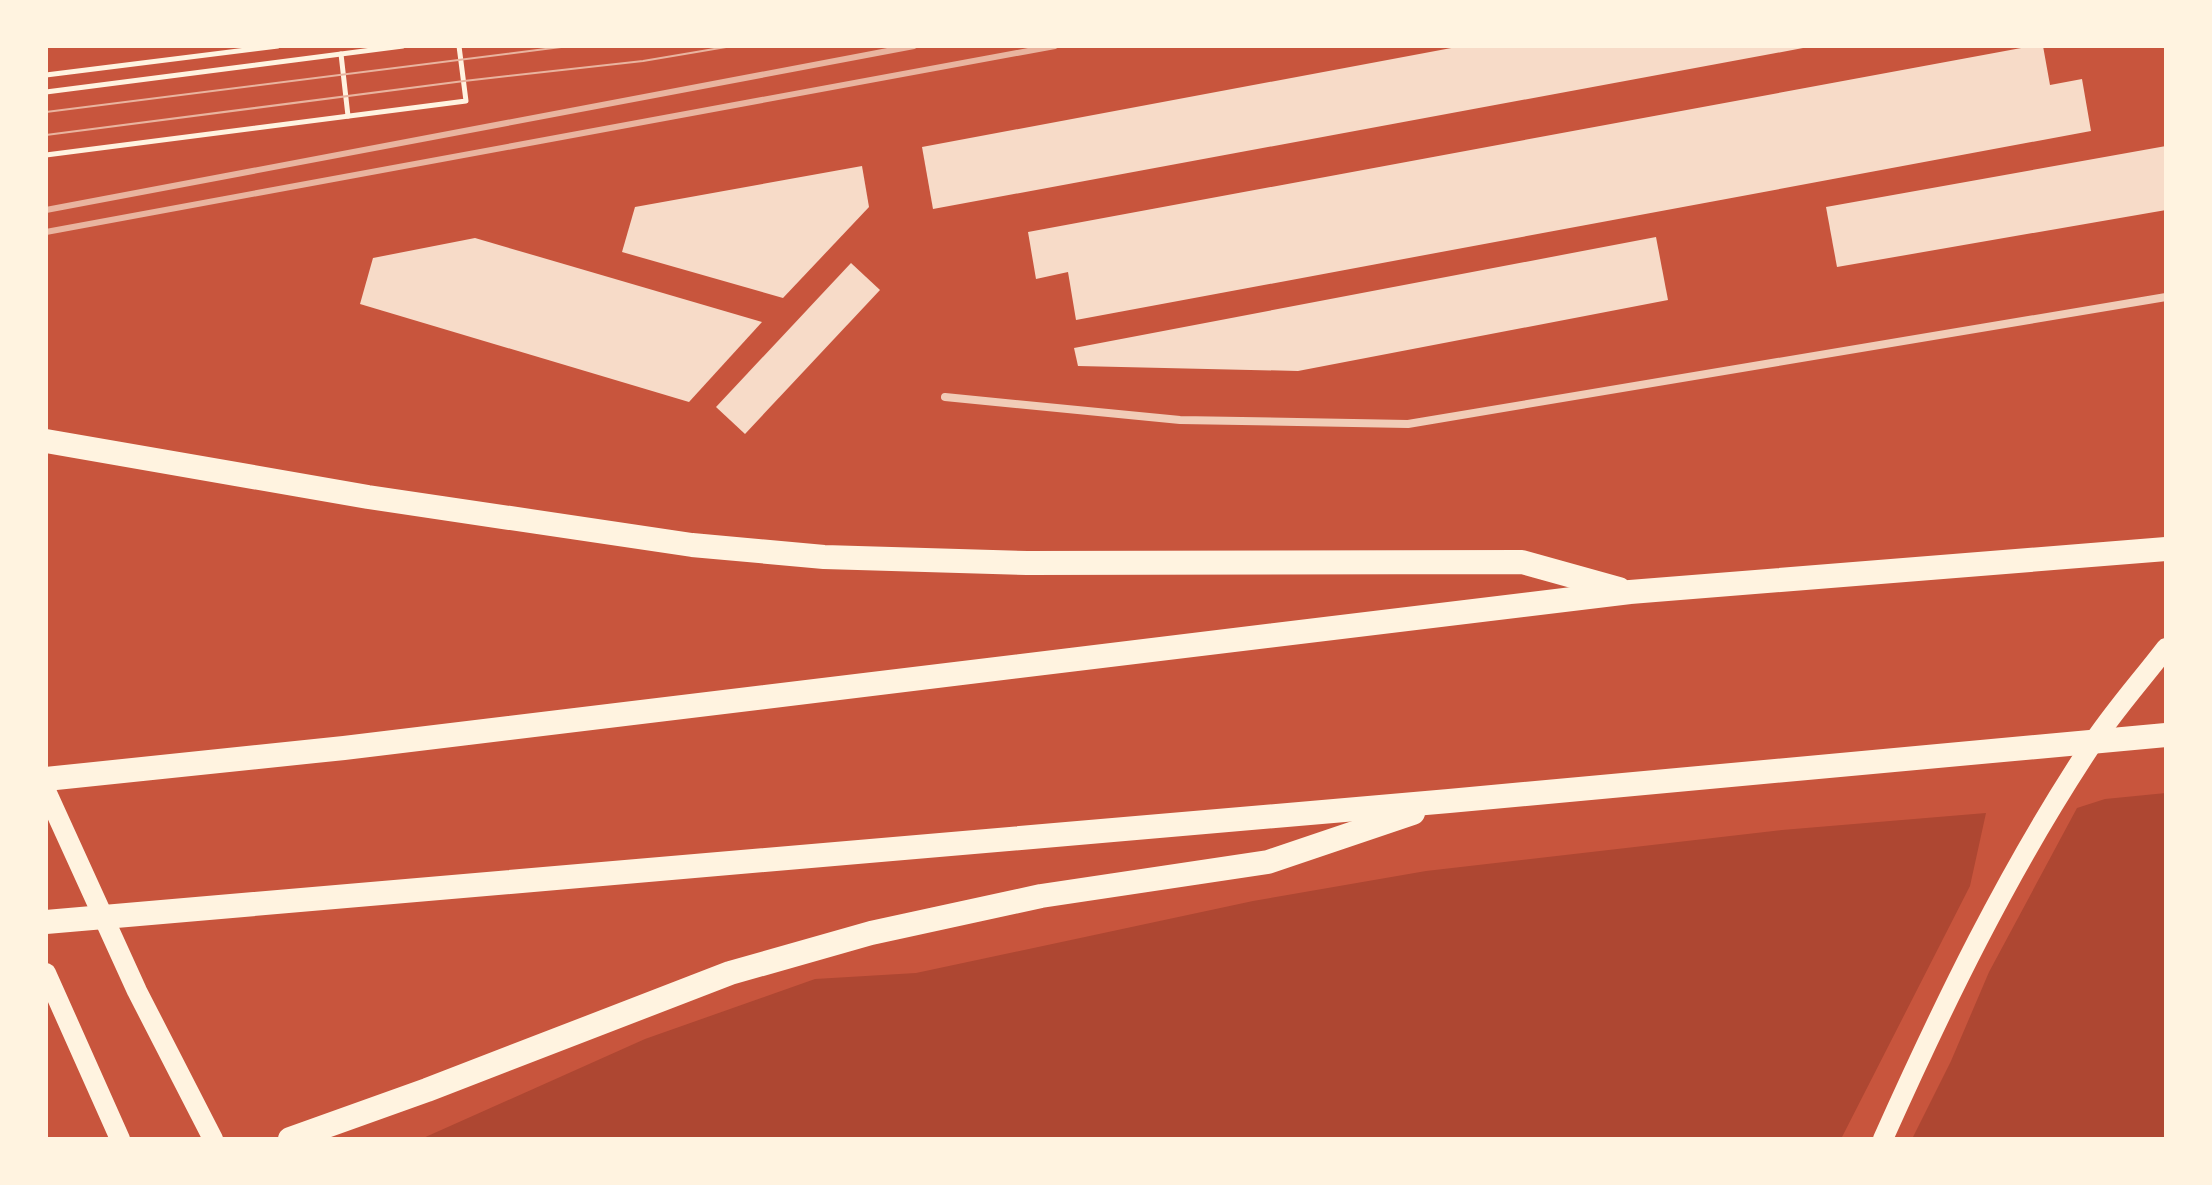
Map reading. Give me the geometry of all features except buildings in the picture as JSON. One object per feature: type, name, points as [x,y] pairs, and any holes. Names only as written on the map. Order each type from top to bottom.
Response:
[{"type":"highway","points":[[46,441],[368,497],[692,545],[824,557],[1027,563],[1522,562],[1630,592]]},
{"type":"highway","points":[[46,779],[359,746],[1630,592],[2166,549]]},
{"type":"highway","points":[[46,922],[1449,801],[2166,735]]},
{"type":"highway","points":[[290,1139],[427,1090],[730,973],[871,933],[1041,896],[1268,862],[1449,801]]},
{"type":"main road","points":[[1883,1139],[1924,1047],[2011,875],[2089,748],[2166,648]]},
{"type":"main road","points":[[46,791],[137,991],[213,1139]]},
{"type":"main road","points":[[46,973],[120,1139]]},
{"type":"street","points":[[945,397],[1180,420],[1408,424],[2166,297]]},
{"type":"path","points":[[46,75],[278,46]]},
{"type":"path","points":[[46,92],[403,46]]},
{"type":"path","points":[[46,155],[466,101],[459,46]]},
{"type":"path","points":[[341,54],[348,116]]},
{"type":"shaded area","points":[[2166,793],[2166,1139],[1912,1139],[1951,1061],[1989,972],[2077,808],[2105,799]]},
{"type":"shaded area","points":[[1986,813],[1970,886],[1841,1139],[421,1139],[645,1039],[815,979],[916,973],[1253,901],[1426,871],[1782,830]]},
{"type":"tram line","points":[[46,112],[569,46]]},
{"type":"tram line","points":[[46,135],[643,61],[732,46]]},
{"type":"railway","points":[[46,210],[914,46]]},
{"type":"railway","points":[[46,232],[1055,46]]}]
